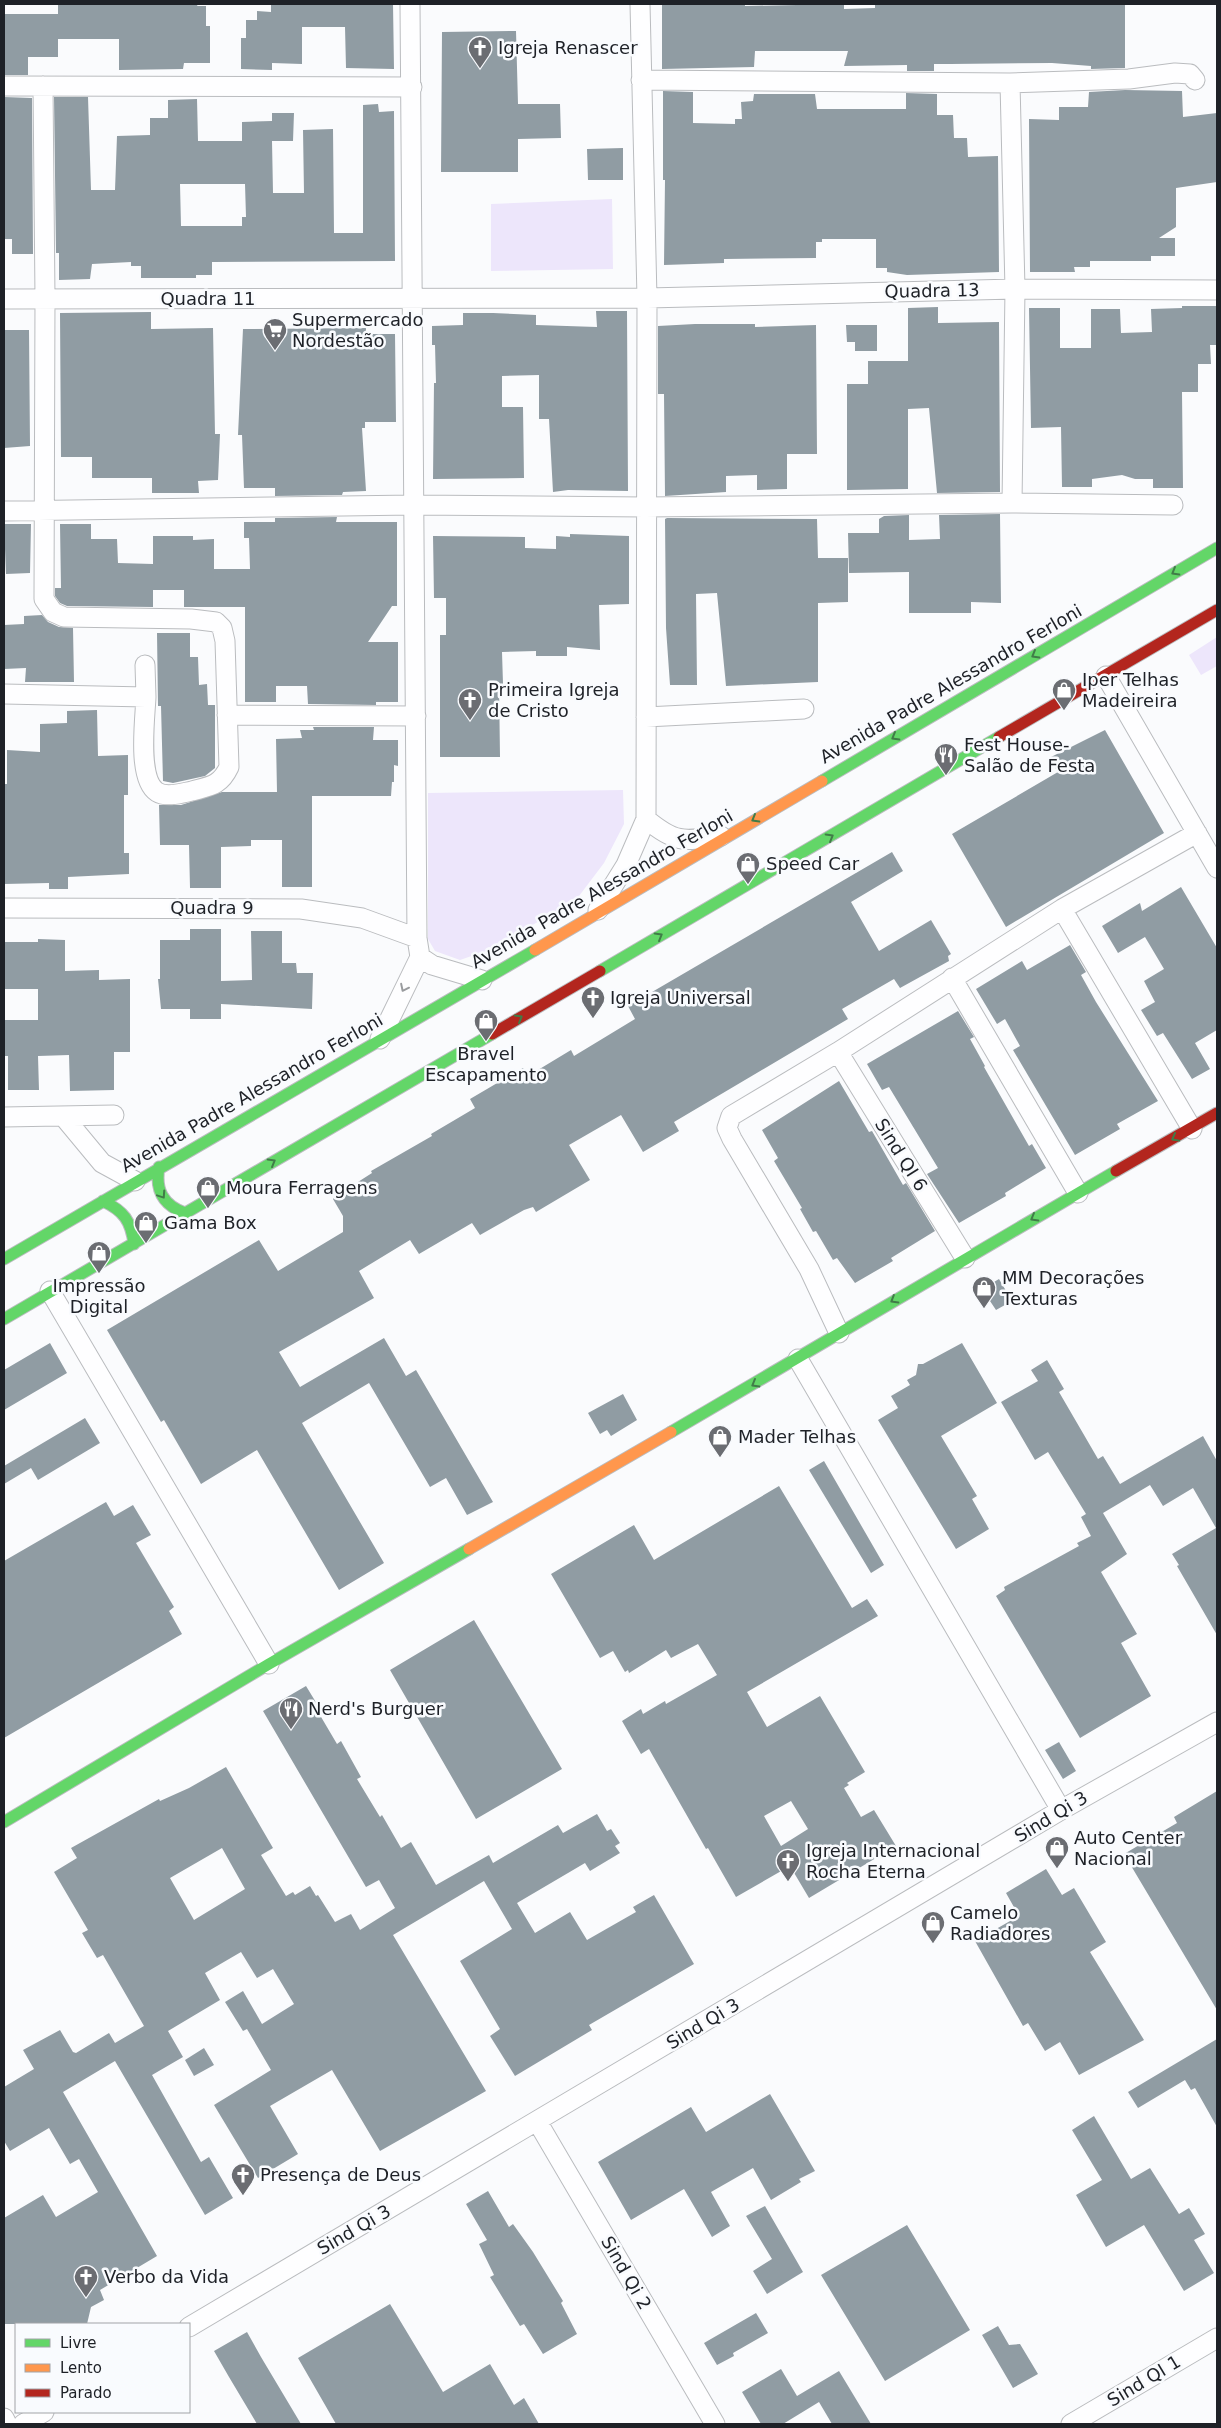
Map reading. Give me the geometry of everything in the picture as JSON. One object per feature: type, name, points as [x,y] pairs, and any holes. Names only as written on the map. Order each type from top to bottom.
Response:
[{"type":"main road","name":"Avenida Padre Alessandro Ferloni","points":[[4,1259],[158,1167],[595,915],[1217,548]]},
{"type":"main road","points":[[4,1319],[1217,610]]},
{"type":"main road","points":[[4,1822],[269,1664],[798,1359],[838,1333],[965,1258],[1217,1113]]},
{"type":"main road","points":[[158,1167],[155,1184],[162,1198],[176,1210],[185,1213]]},
{"type":"main road","points":[[103,1201],[119,1208],[128,1218],[133,1230],[134,1244]]},
{"type":"street","points":[[380,1039],[420,957],[417,938],[410,4]]},
{"type":"street","points":[[595,915],[626,866],[646,819],[645,507],[647,298],[640,4]]},
{"type":"street","points":[[641,80],[1010,83],[1129,79],[1175,73],[1190,74],[1195,80]]},
{"type":"street","points":[[1010,83],[1015,289],[1012,503]]},
{"type":"street","points":[[4,86],[412,87]]},
{"type":"street","points":[[43,86],[46,510],[44,599],[46,605],[53,612],[64,617],[191,619],[216,622],[222,628],[225,641],[229,767],[224,778],[214,785],[167,795],[158,792],[151,786],[144,765],[145,665]]},
{"type":"street","name":"Quadra 13","points":[[413,300],[647,298],[1015,289],[1217,290]]},
{"type":"street","name":"Quadra 11","points":[[4,299],[413,300]]},
{"type":"street","points":[[4,511],[413,506],[645,507],[1012,503],[1173,505]]},
{"type":"street","points":[[1106,676],[1217,868]]},
{"type":"street","points":[[4,694],[146,698]]},
{"type":"street","points":[[646,717],[804,709]]},
{"type":"street","points":[[227,715],[416,716]]},
{"type":"street","points":[[646,819],[672,838],[693,840],[728,835]]},
{"type":"street","points":[[838,1333],[809,1269],[732,1139],[727,1128],[731,1116],[838,1052],[1062,909],[1197,832]]},
{"type":"street","name":"Quadra 9","points":[[4,908],[301,908],[362,918],[417,938]]},
{"type":"street","points":[[1062,909],[1192,1128]]},
{"type":"street","points":[[420,957],[432,965],[482,980]]},
{"type":"street","points":[[952,978],[1078,1193]]},
{"type":"street","name":"Sind QI 6","points":[[838,1052],[965,1258]]},
{"type":"street","points":[[63,1116],[102,1163],[135,1182]]},
{"type":"street","points":[[4,1117],[114,1116]]},
{"type":"street","points":[[50,1291],[269,1664]]},
{"type":"street","points":[[798,1359],[1061,1810]]},
{"type":"street","name":"Sind Qi 3","points":[[190,2326],[1061,1810],[1217,1722]]},
{"type":"street","name":"Sind Qi 2","points":[[538,2121],[716,2424]]},
{"type":"street","name":"Sind QI 1","points":[[1071,2424],[1217,2338]]},
{"type":"street","points":[[23,2424],[42,2413]]},
{"type":"street","points":[[4,2418],[7,2424]]},
{"type":"shaded area","points":[[612,199],[613,269],[491,271],[491,204]]},
{"type":"shaded area","points":[[1217,637],[1217,666],[1201,675],[1189,655]]},
{"type":"shaded area","points":[[623,790],[624,824],[604,863],[576,900],[489,950],[460,960],[435,951],[428,939],[428,793]]},
{"type":"building","points":[[58,4],[198,4],[197,6],[206,6],[206,26],[210,26],[210,63],[184,63],[183,69],[119,70],[119,39],[58,39],[58,57],[28,57],[28,75],[4,75],[4,14],[58,14]]},
{"type":"building","points":[[271,4],[393,4],[394,69],[346,68],[345,27],[302,27],[302,64],[272,63],[272,70],[241,69],[241,38],[246,38],[246,20],[257,20],[257,11],[271,12]]},
{"type":"building","points":[[662,4],[745,4],[745,6],[844,4],[844,9],[875,8],[875,4],[1125,4],[1125,68],[1091,69],[1091,66],[1052,63],[934,64],[934,71],[907,71],[907,65],[844,66],[848,51],[755,51],[754,67],[662,69]]},
{"type":"building","name":"Igreja Renascer","points":[[516,31],[518,104],[560,104],[561,138],[518,139],[518,172],[441,172],[442,32]]},
{"type":"building","points":[[1125,90],[1182,91],[1183,117],[1217,113],[1217,182],[1176,188],[1176,227],[1159,238],[1175,238],[1175,256],[1151,256],[1151,261],[1090,261],[1090,267],[1074,267],[1075,272],[1030,272],[1029,119],[1059,120],[1059,107],[1088,107],[1089,92]]},
{"type":"building","points":[[663,91],[693,92],[693,123],[735,124],[735,119],[742,119],[741,102],[753,101],[754,94],[815,94],[817,109],[906,109],[906,93],[937,94],[937,115],[953,115],[954,138],[967,138],[968,157],[998,156],[999,272],[907,275],[887,272],[887,268],[876,268],[876,239],[822,239],[822,242],[816,242],[816,258],[724,259],[724,263],[664,265]]},
{"type":"building","points":[[4,97],[32,98],[33,254],[12,254],[12,239],[4,239]]},
{"type":"building","points":[[54,97],[88,97],[91,190],[115,190],[117,136],[150,135],[150,118],[168,118],[168,100],[197,99],[198,141],[242,141],[242,122],[272,121],[272,113],[294,113],[293,141],[272,141],[273,193],[304,193],[303,130],[333,129],[334,233],[363,233],[363,105],[378,104],[379,112],[394,111],[395,261],[212,262],[212,275],[196,275],[196,278],[141,278],[141,266],[131,266],[131,262],[92,264],[90,279],[59,280],[59,253],[56,253]],"holes":[[[180,184],[245,184],[246,217],[242,217],[242,226],[181,226]]]},
{"type":"building","points":[[623,148],[623,180],[588,180],[587,149]]},
{"type":"building","points":[[1182,306],[1217,306],[1217,345],[1210,345],[1211,364],[1198,364],[1198,392],[1182,392],[1183,488],[1153,488],[1153,479],[1135,479],[1122,475],[1092,479],[1092,487],[1062,487],[1061,427],[1031,428],[1029,308],[1060,308],[1060,348],[1091,348],[1091,309],[1120,309],[1121,333],[1152,332],[1151,309],[1182,308]]},
{"type":"building","points":[[938,307],[938,323],[999,322],[1000,492],[937,493],[929,408],[908,409],[908,489],[847,490],[847,384],[868,384],[868,361],[908,361],[908,308]]},
{"type":"building","points":[[596,311],[627,311],[628,491],[568,490],[553,492],[549,419],[539,419],[539,375],[502,376],[502,407],[523,407],[524,478],[433,479],[434,383],[436,383],[435,345],[432,345],[432,326],[463,325],[463,313],[493,313],[536,315],[536,325],[597,327]]},
{"type":"building","points":[[151,312],[151,329],[213,328],[215,434],[220,434],[218,480],[198,481],[199,493],[152,493],[152,478],[92,478],[92,457],[61,457],[60,313]]},
{"type":"building","points":[[755,324],[755,327],[816,325],[817,454],[787,454],[787,489],[757,490],[757,475],[726,476],[726,492],[665,496],[664,394],[658,394],[658,326]]},
{"type":"building","points":[[846,325],[877,325],[877,351],[855,351],[855,342],[847,342]]},
{"type":"building","points":[[366,328],[366,334],[395,334],[396,422],[365,422],[365,428],[362,428],[366,491],[343,492],[342,495],[275,496],[275,488],[244,488],[242,435],[238,435],[243,329]]},
{"type":"building","points":[[4,330],[29,330],[30,446],[4,448]]},
{"type":"building","points":[[1000,514],[1001,603],[971,602],[971,613],[909,613],[909,572],[849,573],[848,533],[879,533],[879,519],[884,516],[909,515],[909,540],[940,539],[939,515]]},
{"type":"building","points":[[337,517],[336,522],[397,522],[397,606],[392,606],[368,642],[398,642],[398,702],[376,702],[376,705],[308,704],[307,686],[276,686],[276,702],[245,702],[245,607],[184,607],[184,590],[153,590],[153,607],[67,606],[60,603],[55,596],[55,588],[61,588],[60,524],[91,524],[91,539],[117,539],[118,563],[153,564],[153,536],[193,536],[193,540],[214,539],[214,569],[250,569],[249,538],[244,538],[244,522],[275,522],[275,518]]},
{"type":"building","points":[[665,519],[817,519],[818,558],[848,558],[848,602],[818,603],[818,682],[726,686],[717,593],[696,594],[697,685],[670,685],[666,628]]},
{"type":"building","points":[[4,524],[31,524],[30,573],[6,574]]},
{"type":"building","points":[[570,534],[629,536],[629,604],[599,605],[600,650],[567,647],[567,656],[536,656],[536,651],[502,652],[503,684],[499,684],[500,757],[440,757],[440,635],[446,635],[446,598],[434,598],[433,536],[525,537],[525,548],[556,549],[556,536],[570,537]]},
{"type":"building","points":[[42,615],[48,622],[59,627],[73,628],[74,682],[25,682],[26,668],[4,669],[4,625],[24,624],[24,616]]},
{"type":"building","points":[[157,633],[190,633],[190,657],[198,657],[199,685],[207,684],[208,705],[215,705],[215,768],[205,776],[173,783],[163,781],[161,706],[158,706]]},
{"type":"building","points":[[97,710],[98,756],[128,755],[128,795],[124,795],[124,853],[129,853],[129,874],[68,877],[68,889],[49,889],[49,883],[4,884],[4,784],[7,784],[7,750],[40,752],[40,724],[67,723],[67,711]]},
{"type":"building","points":[[313,727],[374,727],[373,740],[398,740],[398,766],[394,765],[394,782],[392,782],[391,796],[312,796],[312,887],[282,887],[282,840],[251,840],[251,846],[221,847],[221,888],[190,888],[189,845],[160,845],[159,805],[181,805],[222,792],[277,792],[276,739],[302,738],[300,730],[314,730]]},
{"type":"building","points":[[1105,730],[1164,833],[1006,927],[952,834],[1058,772],[1049,758]]},
{"type":"building","points":[[892,852],[903,871],[851,902],[879,951],[931,920],[951,954],[948,956],[949,961],[900,988],[894,979],[842,1009],[848,1019],[674,1122],[679,1131],[643,1152],[621,1115],[569,1145],[590,1180],[536,1212],[533,1207],[524,1210],[480,1235],[472,1223],[419,1254],[410,1240],[359,1271],[374,1298],[279,1352],[300,1387],[384,1338],[406,1376],[416,1370],[493,1502],[467,1515],[446,1478],[430,1487],[369,1383],[302,1423],[384,1563],[339,1590],[257,1450],[201,1484],[164,1420],[161,1422],[107,1330],[259,1240],[278,1271],[343,1232],[343,1216],[333,1199],[372,1173],[371,1171],[432,1136],[431,1134],[475,1108],[470,1099],[523,1068],[528,1076],[571,1050],[574,1056],[635,1019],[628,1006]]},
{"type":"building","points":[[1181,887],[1217,948],[1217,1030],[1195,1043],[1210,1069],[1192,1079],[1163,1033],[1157,1036],[1141,1010],[1155,1002],[1144,981],[1164,969],[1145,937],[1118,953],[1102,926],[1140,903],[1142,911]]},
{"type":"building","points":[[190,929],[221,929],[221,981],[252,980],[251,931],[282,931],[282,963],[296,963],[297,973],[313,973],[312,1009],[221,1004],[221,1019],[190,1019],[190,1009],[161,1009],[158,979],[160,979],[160,940],[190,940]]},
{"type":"building","points":[[38,939],[65,940],[65,971],[99,970],[99,980],[130,979],[130,1052],[114,1052],[114,1090],[70,1091],[69,1055],[38,1056],[39,1090],[8,1090],[8,1056],[4,1056],[4,1020],[38,1020],[38,989],[4,989],[4,942],[38,942]]},
{"type":"building","points":[[1070,945],[1086,972],[1081,975],[1096,1002],[1158,1101],[1117,1124],[1120,1129],[1075,1155],[1013,1050],[1020,1046],[1005,1019],[997,1024],[976,989],[1022,961],[1027,970]]},
{"type":"building","points":[[958,1011],[974,1037],[970,1039],[984,1067],[1029,1146],[1032,1144],[1046,1168],[1005,1193],[1006,1196],[959,1223],[927,1174],[938,1168],[889,1087],[882,1090],[867,1064]]},
{"type":"building","points":[[839,1081],[869,1132],[872,1131],[903,1185],[906,1183],[935,1231],[891,1258],[893,1261],[855,1283],[837,1258],[833,1260],[816,1231],[813,1232],[800,1209],[802,1208],[774,1161],[778,1158],[762,1130]]},
{"type":"building","points":[[999,1279],[1012,1301],[996,1310],[982,1289]]},
{"type":"building","points":[[50,1343],[67,1373],[4,1410],[4,1370]]},
{"type":"building","points":[[962,1343],[997,1403],[941,1436],[977,1496],[972,1499],[989,1529],[956,1549],[878,1420],[898,1408],[891,1396],[910,1385],[907,1380],[916,1375],[918,1364],[923,1364]]},
{"type":"building","points":[[1047,1360],[1064,1389],[1059,1392],[1098,1459],[1103,1456],[1120,1484],[1203,1436],[1217,1461],[1217,1635],[1172,1554],[1216,1528],[1193,1488],[1163,1506],[1150,1485],[1103,1513],[1127,1554],[1101,1572],[1137,1634],[1121,1643],[1151,1696],[1080,1738],[996,1596],[1005,1590],[1004,1587],[1079,1546],[1077,1543],[1091,1536],[1081,1517],[1086,1514],[1048,1452],[1035,1460],[1001,1402],[1038,1381],[1031,1370]]},
{"type":"building","points":[[623,1394],[637,1420],[611,1436],[607,1430],[600,1434],[588,1413]]},
{"type":"building","points":[[85,1418],[100,1443],[38,1480],[31,1468],[4,1484],[4,1466]]},
{"type":"building","points":[[824,1461],[884,1565],[871,1573],[809,1470]]},
{"type":"building","points":[[779,1486],[852,1608],[867,1599],[878,1616],[747,1692],[767,1727],[820,1696],[865,1772],[847,1783],[849,1785],[844,1788],[861,1817],[874,1810],[896,1846],[809,1898],[790,1866],[736,1897],[708,1848],[706,1849],[649,1749],[641,1754],[622,1721],[641,1709],[643,1714],[665,1701],[666,1704],[717,1675],[698,1644],[671,1658],[666,1650],[629,1673],[628,1670],[625,1672],[613,1651],[600,1658],[551,1574],[634,1525],[654,1560]],"holes":[[[791,1801],[808,1829],[781,1846],[764,1816]]]},
{"type":"building","points":[[106,1502],[114,1516],[133,1505],[151,1535],[136,1543],[174,1607],[169,1611],[182,1634],[4,1738],[4,1561]]},
{"type":"building","points":[[474,1620],[562,1769],[476,1819],[390,1670]]},
{"type":"building","points":[[306,1686],[317,1704],[314,1705],[337,1744],[341,1741],[361,1777],[357,1779],[380,1817],[382,1815],[401,1848],[411,1842],[436,1885],[489,1855],[493,1863],[558,1825],[563,1833],[597,1814],[607,1831],[611,1829],[620,1843],[615,1846],[620,1853],[590,1871],[585,1863],[517,1903],[535,1933],[570,1912],[587,1940],[636,1912],[633,1907],[654,1895],[694,1964],[589,2025],[592,2030],[515,2076],[490,2036],[500,2029],[460,1961],[512,1929],[484,1881],[393,1935],[486,2091],[380,2151],[332,2070],[270,2106],[298,2154],[258,2178],[214,2105],[271,2070],[247,2029],[243,2031],[225,2002],[243,1991],[262,2024],[294,2004],[273,1969],[257,1978],[241,1952],[205,1973],[220,2000],[168,2031],[183,2057],[152,2075],[201,2162],[209,2157],[233,2198],[205,2215],[115,2061],[63,2092],[157,2256],[100,2290],[104,2300],[91,2307],[87,2323],[4,2324],[4,2218],[43,2195],[56,2217],[98,2192],[79,2159],[70,2164],[49,2128],[10,2151],[4,2141],[4,2087],[34,2069],[23,2050],[60,2030],[73,2052],[76,2053],[109,2033],[115,2043],[144,2026],[103,1955],[97,1958],[82,1933],[88,1930],[54,1872],[77,1858],[71,1848],[159,1799],[160,1801],[189,1788],[226,1767],[273,1848],[261,1855],[286,1896],[293,1892],[295,1895],[310,1886],[335,1922],[351,1914],[360,1930],[395,1908],[379,1880],[366,1887],[263,1711]],"holes":[[[222,1848],[245,1889],[194,1920],[170,1878]]]},
{"type":"building","points":[[1059,1742],[1076,1771],[1063,1779],[1045,1750]]},
{"type":"building","points":[[1217,1791],[1217,2010],[1124,1854],[1177,1823],[1174,1817]]},
{"type":"building","points":[[1046,1869],[1062,1895],[1074,1888],[1106,1942],[1090,1952],[1144,2040],[1079,2075],[1060,2042],[1045,2051],[1028,2023],[1023,2026],[975,1941],[1019,1916],[1006,1893]]},
{"type":"building","points":[[1217,2039],[1217,2127],[1195,2088],[1191,2090],[1185,2080],[1138,2108],[1128,2092]]},
{"type":"building","points":[[204,2048],[214,2065],[194,2076],[185,2060]]},
{"type":"building","points":[[770,2094],[815,2171],[799,2179],[801,2182],[771,2200],[753,2168],[711,2192],[730,2226],[712,2237],[684,2189],[631,2220],[598,2162],[691,2107],[706,2132]]},
{"type":"building","points":[[1094,2116],[1131,2179],[1150,2168],[1179,2214],[1189,2208],[1205,2234],[1194,2240],[1214,2273],[1184,2291],[1144,2225],[1106,2247],[1076,2195],[1102,2180],[1072,2130]]},
{"type":"building","points":[[488,2191],[509,2227],[513,2224],[533,2252],[563,2301],[561,2303],[577,2334],[543,2354],[524,2324],[520,2326],[490,2277],[494,2275],[479,2244],[487,2240],[466,2204]]},
{"type":"building","points":[[765,2206],[803,2272],[767,2294],[753,2271],[772,2259],[746,2216]]},
{"type":"building","points":[[907,2225],[970,2330],[885,2381],[821,2275]]},
{"type":"building","points":[[390,2304],[443,2392],[490,2364],[514,2405],[524,2398],[539,2424],[336,2424],[298,2358]]},
{"type":"building","points":[[756,2313],[768,2333],[733,2353],[734,2356],[717,2365],[704,2343]]},
{"type":"building","points":[[998,2326],[1009,2345],[1020,2344],[1038,2374],[1013,2388],[982,2335]]},
{"type":"building","points":[[247,2332],[301,2424],[257,2424],[229,2377],[214,2351]]},
{"type":"building","points":[[781,2369],[797,2396],[839,2371],[871,2424],[832,2424],[819,2402],[783,2424],[761,2424],[742,2392]]},
{"type":"traffic: fast","points":[[822,781],[1217,548]]},
{"type":"traffic: fast","points":[[600,971],[999,737]]},
{"type":"traffic: fast","points":[[4,1259],[535,950]]},
{"type":"traffic: fast","points":[[4,1319],[492,1034]]},
{"type":"traffic: fast","points":[[159,1167],[158,1183],[162,1196],[171,1206],[185,1213]]},
{"type":"traffic: fast","points":[[671,1432],[1116,1171]]},
{"type":"traffic: fast","points":[[103,1201],[116,1209],[125,1218],[131,1229],[134,1244]]},
{"type":"traffic: fast","points":[[4,1822],[269,1664],[469,1549]]},
{"type":"traffic: slow","points":[[535,950],[822,781]]},
{"type":"traffic: slow","points":[[469,1549],[671,1432]]},
{"type":"traffic: jam","points":[[999,737],[1217,610]]},
{"type":"traffic: jam","points":[[492,1034],[600,971]]},
{"type":"traffic: jam","points":[[1116,1171],[1217,1113]]},
{"type":"place","name":"Igreja Renascer","points":[[480,69]]},
{"type":"place","name":"Supermercado Nordestão","points":[[275,351]]},
{"type":"place","name":"Iper Telhas Madeireira","points":[[1064,711]]},
{"type":"place","name":"Primeira Igreja de Cristo","points":[[470,721]]},
{"type":"place","name":"Fest House- Salão de Festa","points":[[946,776]]},
{"type":"place","name":"Speed Car","points":[[748,885]]},
{"type":"place","name":"Igreja Universal","points":[[593,1019]]},
{"type":"place","name":"Bravel Escapamento","points":[[486,1042]]},
{"type":"place","name":"Moura Ferragens","points":[[208,1209]]},
{"type":"place","name":"Gama Box","points":[[146,1244]]},
{"type":"place","name":"Impressão Digital","points":[[99,1274]]},
{"type":"place","name":"MM Decorações Texturas","points":[[984,1309]]},
{"type":"place","name":"Mader Telhas","points":[[720,1458]]},
{"type":"place","name":"Nerd's Burguer","points":[[291,1730]]},
{"type":"place","name":"Auto Center Nacional","points":[[1057,1869]]},
{"type":"place","name":"Igreja Internacional Rocha Eterna","points":[[788,1882]]},
{"type":"place","name":"Camelo Radiadores","points":[[933,1944]]},
{"type":"place","name":"Presença de Deus","points":[[243,2196]]},
{"type":"place","name":"Verbo da Vida","points":[[86,2298]]}]
